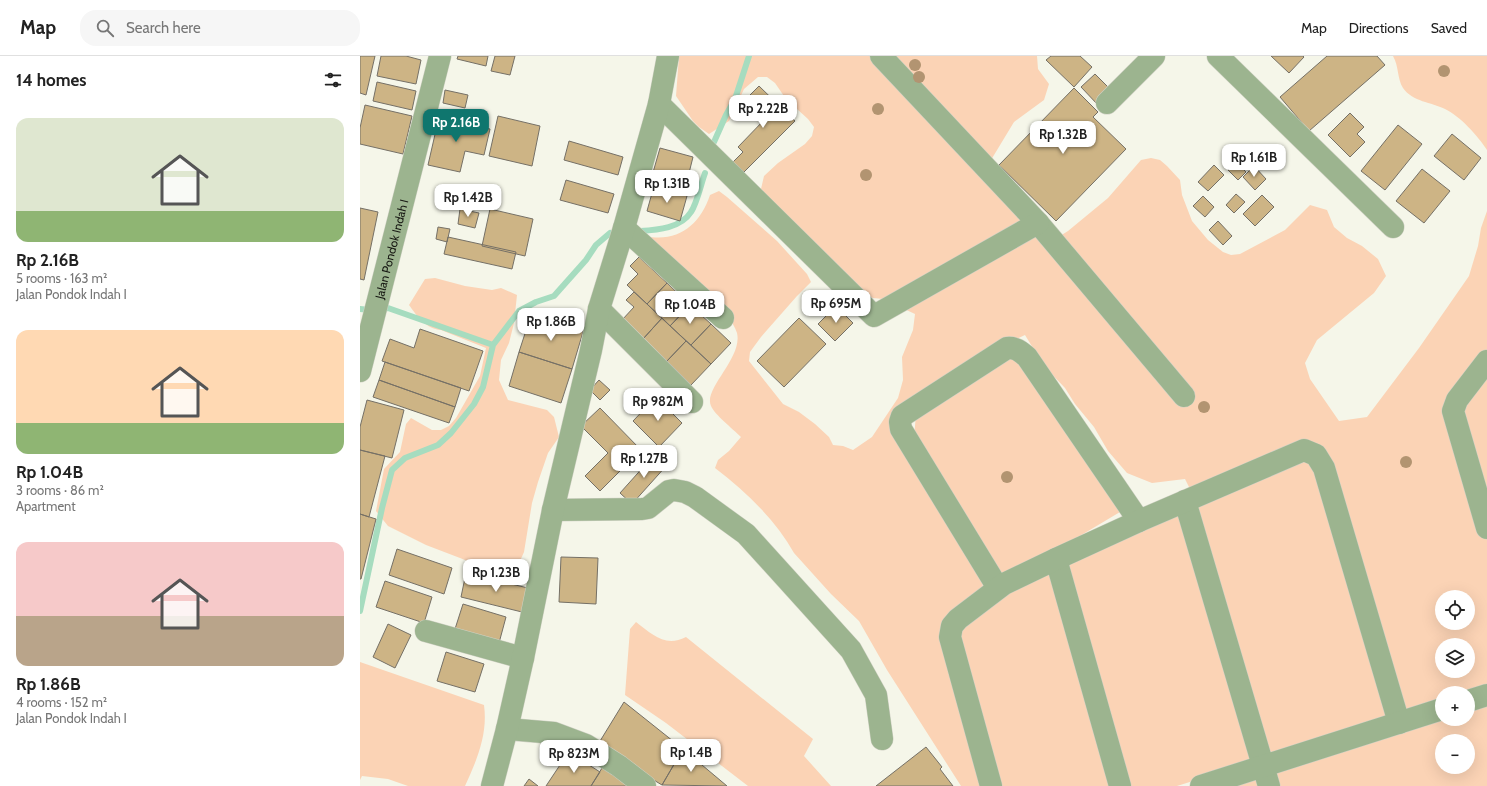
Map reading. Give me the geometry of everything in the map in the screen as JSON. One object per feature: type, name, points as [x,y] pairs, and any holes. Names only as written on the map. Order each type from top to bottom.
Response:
[{"type":"street","name":"Jalan Pondok Indah I","points":[[360,371],[440,56]]},
{"type":"street","points":[[492,786],[523,658],[553,510],[591,350],[599,309],[624,228],[658,104],[668,56]]},
{"type":"street","points":[[881,56],[1038,223],[1184,396]]},
{"type":"street","points":[[1107,103],[1154,56]]},
{"type":"street","points":[[1218,56],[1393,227]]},
{"type":"street","points":[[658,104],[874,316],[1038,223]]},
{"type":"street","points":[[624,228],[723,318]]},
{"type":"street","points":[[599,309],[692,402]]},
{"type":"street","points":[[998,588],[901,429],[900,422],[902,416],[1007,348],[1012,347],[1027,357],[1139,521]]},
{"type":"street","points":[[1487,361],[1457,400],[1453,411],[1487,528]]},
{"type":"street","points":[[991,786],[950,637],[952,626],[958,619],[998,588],[1056,559],[1139,521],[1304,450],[1316,455],[1324,468],[1399,723]]},
{"type":"street","points":[[553,510],[642,509],[648,508],[669,491],[674,490],[685,492],[695,497],[746,534],[851,650],[876,695],[882,738]]},
{"type":"street","points":[[1185,501],[1266,776]]},
{"type":"street","points":[[1056,559],[1120,786]]},
{"type":"street","points":[[426,631],[523,658]]},
{"type":"street","points":[[1475,699],[1487,695]]},
{"type":"street","points":[[1201,786],[1266,776],[1399,723],[1435,711]]},
{"type":"street","points":[[507,729],[554,733],[586,745],[619,766],[645,786]]},
{"type":"shaded area","points":[[679,56],[1037,56],[1038,69],[1049,84],[1044,100],[1014,122],[991,160],[1060,236],[1108,198],[1141,160],[1151,158],[1160,160],[1180,180],[1182,195],[1192,221],[1208,240],[1223,252],[1231,255],[1240,254],[1285,230],[1310,205],[1327,210],[1334,227],[1347,238],[1362,246],[1378,259],[1386,276],[1374,293],[1317,340],[1305,363],[1310,379],[1339,421],[1367,417],[1419,348],[1469,276],[1478,246],[1481,228],[1487,211],[1487,786],[1221,786],[1260,760],[1177,786],[999,786],[957,629],[1002,593],[1196,501],[1185,479],[1152,483],[1127,473],[1108,451],[1094,427],[1075,404],[1065,388],[1044,366],[1025,335],[994,350],[895,417],[917,469],[983,585],[980,591],[953,614],[985,786],[961,786],[887,670],[859,621],[831,594],[794,553],[769,517],[749,496],[715,468],[718,460],[729,451],[741,437],[713,410],[710,399],[717,382],[734,353],[737,343],[737,333],[728,317],[645,236],[668,237],[686,229],[694,223],[700,215],[706,206],[710,195],[719,191],[777,241],[807,274],[811,282],[761,337],[750,352],[749,361],[783,404],[799,412],[815,424],[829,437],[833,445],[843,446],[853,450],[872,437],[898,398],[903,380],[902,357],[913,330],[915,314],[883,299],[873,298],[864,294],[761,189],[764,176],[778,163],[805,144],[812,136],[814,127],[808,119],[786,99],[775,83],[767,77],[758,77],[744,89],[729,121],[709,134],[693,121],[676,96]]},
{"type":"shaded area","points":[[1393,56],[1487,56],[1487,150],[1474,133],[1457,116],[1445,109],[1417,99],[1407,93],[1401,84]]},
{"type":"shaded area","points":[[435,278],[465,286],[492,290],[501,288],[517,295],[514,323],[509,343],[501,360],[499,380],[508,400],[547,410],[554,417],[559,437],[548,453],[538,482],[532,503],[524,552],[520,561],[506,571],[487,569],[426,545],[388,526],[376,511],[384,469],[400,452],[406,424],[411,418],[432,430],[441,430],[449,426],[456,418],[480,376],[486,348],[426,325],[409,305],[425,279]]},
{"type":"shaded area","points":[[1014,354],[1120,512],[1053,552],[1000,578],[914,438],[916,414]]},
{"type":"shaded area","points":[[636,622],[653,635],[665,640],[672,641],[686,637],[813,739],[804,756],[831,786],[748,786],[666,723],[625,695],[630,629]]},
{"type":"shaded area","points":[[360,662],[484,705],[485,716],[483,737],[474,766],[465,786],[408,786],[388,779],[362,776],[360,780]]},
{"type":"building","points":[[360,56],[375,56],[366,95],[360,93]]},
{"type":"building","points":[[381,56],[406,56],[421,60],[416,84],[377,76]]},
{"type":"building","points":[[458,56],[488,56],[486,66],[457,59]]},
{"type":"building","points":[[495,56],[515,56],[510,75],[491,71]]},
{"type":"building","points":[[1051,56],[1080,56],[1092,67],[1074,87],[1046,60]]},
{"type":"building","points":[[1271,56],[1303,56],[1304,57],[1289,73]]},
{"type":"building","points":[[1327,56],[1377,56],[1385,65],[1309,131],[1280,97]]},
{"type":"building","points":[[1095,74],[1112,91],[1098,105],[1081,87]]},
{"type":"building","points":[[377,82],[416,91],[412,110],[373,101]]},
{"type":"building","points":[[759,86],[795,121],[744,172],[733,162],[743,152],[738,147],[766,118],[746,99]]},
{"type":"building","points":[[1074,88],[1098,112],[1093,117],[1126,149],[1056,221],[999,165]]},
{"type":"building","points":[[445,90],[468,95],[465,108],[443,103]]},
{"type":"building","points":[[365,105],[412,116],[403,154],[360,144],[360,128]]},
{"type":"building","points":[[1350,113],[1364,127],[1357,134],[1365,142],[1350,157],[1328,135]]},
{"type":"building","points":[[498,116],[540,126],[532,166],[489,156]]},
{"type":"building","points":[[439,117],[490,129],[484,155],[465,151],[460,172],[428,165]]},
{"type":"building","points":[[1398,125],[1422,144],[1385,190],[1361,171]]},
{"type":"building","points":[[1452,134],[1481,158],[1464,180],[1434,156]]},
{"type":"building","points":[[569,141],[623,157],[618,175],[564,160]]},
{"type":"building","points":[[660,148],[693,157],[686,185],[652,176]]},
{"type":"building","points":[[1236,162],[1246,172],[1238,180],[1228,170]]},
{"type":"building","points":[[1214,165],[1224,175],[1208,191],[1198,182]]},
{"type":"building","points":[[1254,166],[1266,179],[1255,190],[1243,177]]},
{"type":"building","points":[[1422,169],[1450,191],[1424,223],[1396,201]]},
{"type":"building","points":[[566,180],[614,194],[608,213],[560,200]]},
{"type":"building","points":[[654,186],[687,196],[680,221],[647,211]]},
{"type":"building","points":[[1236,194],[1245,202],[1234,213],[1226,205]]},
{"type":"building","points":[[1262,195],[1274,207],[1255,226],[1243,214]]},
{"type":"building","points":[[1203,196],[1214,207],[1205,217],[1193,206]]},
{"type":"building","points":[[360,208],[378,212],[364,280],[360,279]]},
{"type":"building","points":[[460,209],[479,213],[475,228],[458,224]]},
{"type":"building","points":[[490,209],[533,219],[525,256],[482,246]]},
{"type":"building","points":[[1218,221],[1232,236],[1223,245],[1209,230]]},
{"type":"building","points":[[438,227],[450,229],[447,242],[436,239]]},
{"type":"building","points":[[448,237],[516,252],[512,269],[444,254]]},
{"type":"building","points":[[639,257],[667,283],[647,304],[627,285],[638,274],[630,266]]},
{"type":"building","points":[[667,283],[690,305],[670,326],[647,304]]},
{"type":"building","points":[[634,292],[662,318],[643,339],[622,320],[634,307],[626,300]]},
{"type":"building","points":[[690,305],[711,324],[691,345],[670,326]]},
{"type":"building","points":[[836,306],[853,323],[835,341],[818,324]]},
{"type":"building","points":[[531,315],[583,332],[572,369],[519,352]]},
{"type":"building","points":[[662,318],[686,341],[667,361],[643,339]]},
{"type":"building","points":[[799,318],[826,344],[784,387],[757,361]]},
{"type":"building","points":[[711,324],[731,343],[711,364],[691,345]]},
{"type":"building","points":[[420,329],[483,351],[469,391],[382,361],[390,339],[414,348]]},
{"type":"building","points":[[686,341],[711,364],[691,385],[667,361]]},
{"type":"building","points":[[519,352],[572,369],[561,403],[509,386]]},
{"type":"building","points":[[385,362],[461,388],[455,407],[379,380]]},
{"type":"building","points":[[379,380],[455,407],[449,423],[373,397]]},
{"type":"building","points":[[599,380],[610,390],[600,400],[590,390]]},
{"type":"building","points":[[656,397],[682,423],[659,447],[633,421]]},
{"type":"building","points":[[367,400],[404,410],[392,458],[360,450],[360,427]]},
{"type":"building","points":[[600,408],[641,450],[600,491],[585,476],[608,453],[581,426]]},
{"type":"building","points":[[360,450],[385,456],[369,517],[360,514]]},
{"type":"building","points":[[655,454],[667,465],[632,504],[620,493]]},
{"type":"building","points":[[360,514],[376,519],[361,579],[360,579]]},
{"type":"building","points":[[397,549],[452,568],[444,594],[389,575]]},
{"type":"building","points":[[561,557],[598,558],[596,604],[559,602]]},
{"type":"building","points":[[466,573],[532,589],[526,613],[461,597]]},
{"type":"building","points":[[385,581],[432,597],[424,623],[376,607]]},
{"type":"building","points":[[463,604],[506,617],[499,643],[455,629]]},
{"type":"building","points":[[388,624],[411,635],[395,668],[373,657]]},
{"type":"building","points":[[446,652],[484,664],[475,692],[437,681]]},
{"type":"building","points":[[624,702],[683,749],[662,785],[597,746]]},
{"type":"building","points":[[926,747],[942,767],[940,769],[953,786],[876,786]]},
{"type":"building","points":[[683,749],[727,786],[662,785]]},
{"type":"building","points":[[575,756],[600,772],[591,786],[546,786],[564,759],[571,764]]},
{"type":"building","points":[[602,768],[630,786],[591,786]]},
{"type":"building","points":[[529,779],[538,786],[524,786]]},
{"type":"waterway","points":[[714,142],[735,99],[749,56]]},
{"type":"waterway","points":[[640,231],[654,230],[675,225],[687,217],[695,204],[705,173]]},
{"type":"waterway","points":[[360,611],[382,508],[392,470],[405,458],[438,445],[451,433],[474,404],[483,387],[493,345],[519,311],[536,302],[554,296],[586,260],[596,245],[610,233]]},
{"type":"waterway","points":[[360,309],[370,310],[388,308],[493,345]]}]
